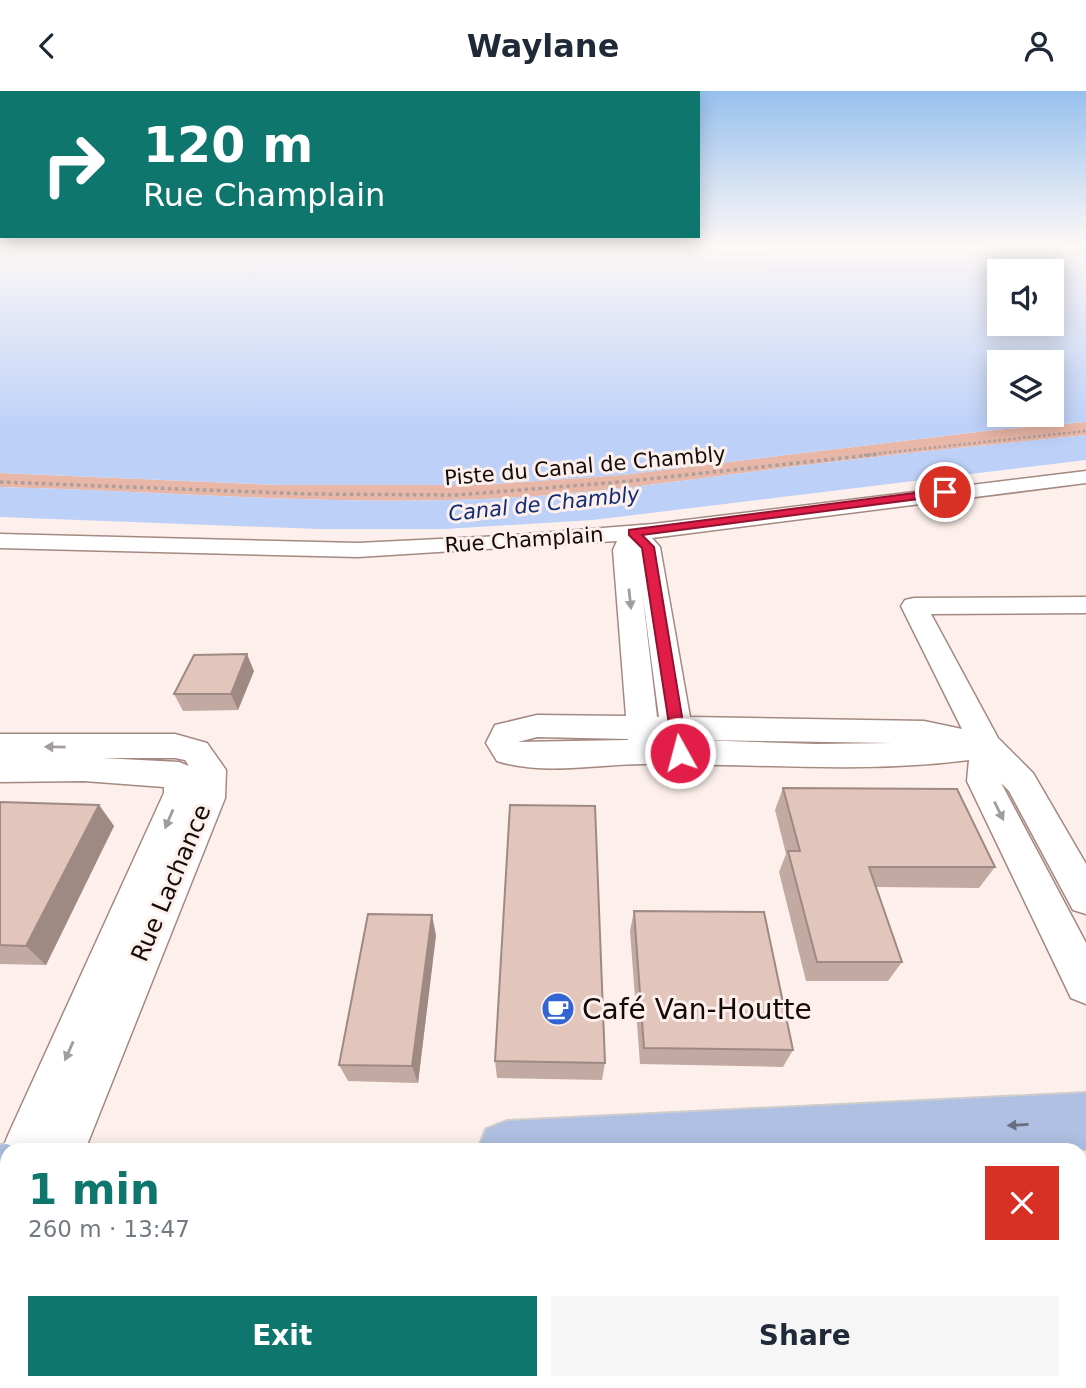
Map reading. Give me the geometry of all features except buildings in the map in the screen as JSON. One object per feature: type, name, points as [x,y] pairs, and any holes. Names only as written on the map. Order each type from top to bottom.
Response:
[{"type":"main road","points":[[647,1143],[1086,1121]]},
{"type":"street","name":"Rue Champlain","points":[[0,541],[358,550],[633,533],[1086,477]]},
{"type":"street","points":[[678,740],[648,547],[633,533],[625,550],[644,741],[810,742],[930,755],[986,746]]},
{"type":"street","points":[[1035,883],[1079,876],[1021,782],[986,746],[914,607],[1086,605]]},
{"type":"street","name":"Rue Lachance","points":[[0,746],[90,758],[188,763],[210,770],[208,798],[100,1016],[30,1143]]},
{"type":"street","points":[[986,746],[984,781],[1086,984]]},
{"type":"street","name":"Rue Lachance","points":[[0,769],[90,758]]},
{"type":"street","name":"Rue Lachance","points":[[63,1143],[100,1016]]},
{"type":"path","name":"Piste du Canal de Chambly","points":[[0,482],[258,492],[457,495],[620,482],[1086,431]]},
{"type":"shaded area","points":[[1086,422],[1086,435],[540,496],[440,500],[314,500],[0,487],[0,473],[279,485],[478,485],[622,475],[994,430],[1064,427],[1064,424]]},
{"type":"water","points":[[0,306],[987,306],[987,336],[1064,336],[1064,306],[1086,306],[1086,422],[1064,424],[1064,350],[987,350],[987,427],[1028,427],[622,475],[478,485],[279,485],[0,473]]},
{"type":"water","name":"Canal de Chambly","points":[[1086,435],[1086,460],[593,520],[445,529],[318,529],[0,517],[0,487],[314,500],[503,498],[614,489]]},
{"type":"place","name":"Café Van-Houtte","points":[[558,1009]]},
{"type":"route","points":[[680,753],[648,547],[633,533],[945,492]]}]
